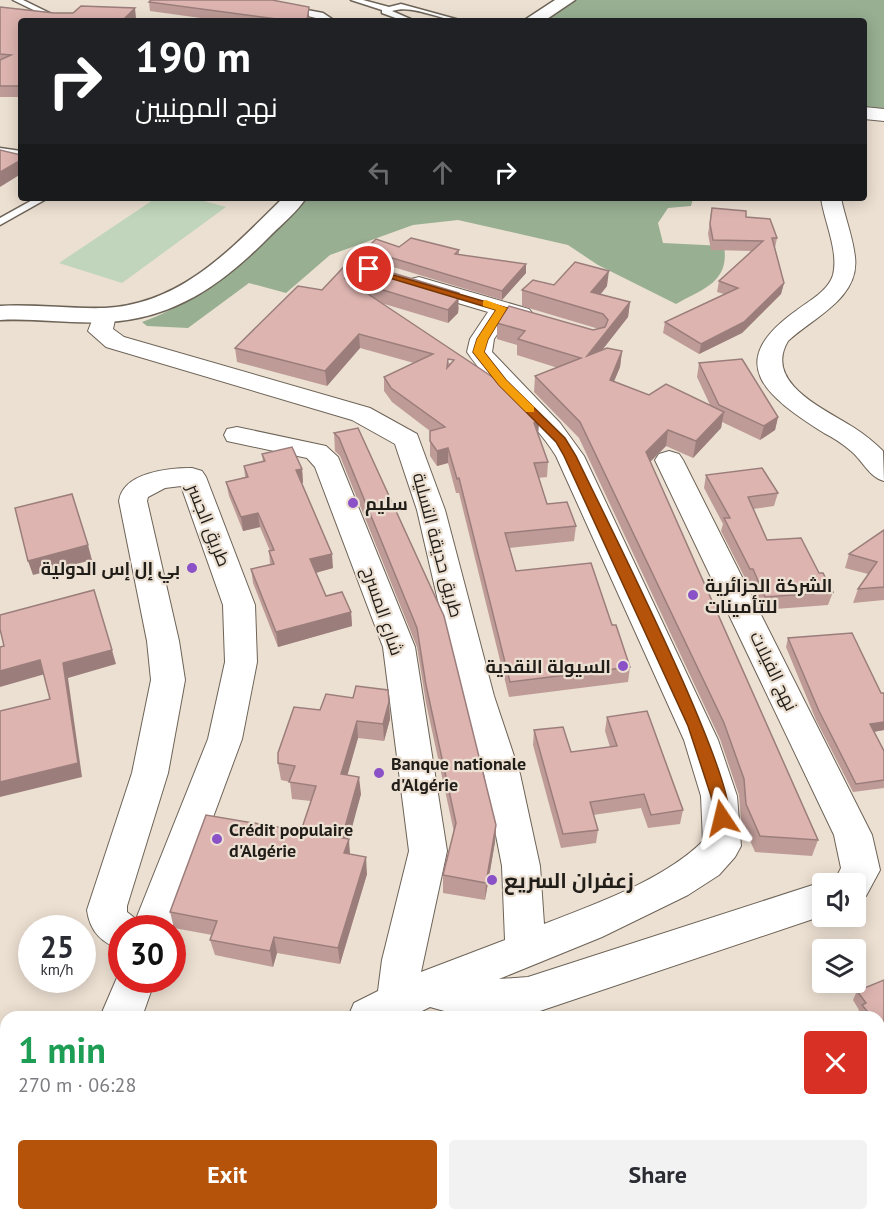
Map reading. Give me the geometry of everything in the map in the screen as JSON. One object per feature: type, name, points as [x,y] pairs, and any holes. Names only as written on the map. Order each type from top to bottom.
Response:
[{"type":"main road","points":[[537,18],[567,0]]},
{"type":"main road","points":[[0,301],[121,296],[160,287],[179,279],[210,259],[270,201]]},
{"type":"main road","points":[[0,313],[27,311],[104,315],[135,313],[160,307],[192,293],[226,265],[292,201]]},
{"type":"street","points":[[867,113],[884,115]]},
{"type":"street","points":[[832,201],[843,252],[844,275],[836,291],[785,330],[770,350],[768,367],[780,387],[809,411],[856,439],[878,462],[884,472]]},
{"type":"street","points":[[402,279],[547,323]]},
{"type":"street","points":[[399,1002],[604,917],[709,862],[722,846],[719,796],[695,726],[561,441],[502,382],[479,352],[482,339],[502,308]]},
{"type":"street","name":"طريق حديقة التسلية","points":[[104,315],[100,331],[115,342],[361,414],[407,440],[431,510],[477,696],[502,774],[521,866],[526,951]]},
{"type":"street","name":"شارع المسرح","points":[[237,435],[316,452],[328,463],[399,647],[428,851],[402,960],[399,1002]]},
{"type":"street","name":"نهج الفيلات","points":[[669,460],[853,835],[861,870],[859,873]]},
{"type":"street","name":"طريق الجسر","points":[[108,915],[107,906],[150,773],[168,680],[158,618],[133,501],[134,493],[147,484],[173,476],[192,477],[239,605],[241,662],[225,739],[157,915]]},
{"type":"street","points":[[399,1002],[489,1000],[528,996],[812,902]]},
{"type":"street","points":[[123,1011],[129,993]]},
{"type":"lane","points":[[17,0],[56,18]]},
{"type":"lane","points":[[355,0],[387,9],[399,3],[449,18]]},
{"type":"lane","points":[[281,6],[326,18]]},
{"type":"lane","points":[[387,9],[386,14],[400,18]]},
{"type":"lane","points":[[0,151],[18,154]]},
{"type":"lane","points":[[0,217],[24,201]]},
{"type":"lane","points":[[0,222],[38,201]]},
{"type":"green space","points":[[574,0],[884,0],[884,111],[867,109],[867,18],[546,18]]},
{"type":"green space","points":[[152,201],[204,201],[226,207],[122,283],[59,263]]},
{"type":"green space","points":[[295,201],[692,201],[691,206],[668,208],[658,223],[663,243],[724,246],[725,258],[719,276],[712,283],[676,304],[598,265],[568,245],[458,220],[413,225],[330,255],[286,293],[249,283],[188,328],[147,326],[142,322],[187,300],[245,252]]},
{"type":"building","points":[[151,0],[272,0],[309,7],[307,18],[269,18],[149,2]]},
{"type":"building","points":[[81,6],[135,8],[125,18],[18,18],[18,86],[0,86],[0,60],[11,55],[0,54],[0,7],[73,13]]},
{"type":"building","points":[[0,150],[18,154],[18,162],[0,172]]},
{"type":"building","points":[[712,208],[746,211],[746,217],[770,219],[777,238],[772,238],[784,283],[744,322],[701,344],[665,322],[738,288],[719,281],[763,241],[713,240],[710,224]]},
{"type":"building","points":[[411,238],[459,250],[455,254],[526,264],[502,291],[369,251],[363,252],[376,239],[399,247]]},
{"type":"building","points":[[355,255],[360,263],[459,293],[458,299],[448,310],[344,278],[509,388],[539,421],[534,423],[548,462],[534,463],[547,504],[567,502],[576,526],[505,533],[516,571],[591,563],[612,625],[616,625],[630,667],[510,682],[459,478],[457,479],[448,448],[437,451],[430,441],[430,431],[445,427],[391,388],[384,377],[433,354],[359,334],[325,371],[235,348],[298,286],[322,290]],"holes":[[[448,359],[454,360],[447,368]]]},
{"type":"building","points":[[575,262],[609,271],[591,292],[630,302],[587,356],[607,348],[622,351],[610,380],[649,395],[666,384],[724,412],[696,441],[668,430],[646,452],[818,840],[760,836],[746,804],[744,779],[724,723],[580,422],[535,376],[581,358],[518,339],[525,331],[497,323],[509,306],[593,330],[605,327],[608,320],[603,314],[522,290],[533,280],[554,285]]},
{"type":"building","points":[[742,359],[778,417],[764,426],[719,405],[699,363]]},
{"type":"building","points":[[358,428],[444,616],[496,825],[486,883],[443,875],[456,823],[426,685],[417,628],[339,438],[334,433]]},
{"type":"building","points":[[292,447],[302,469],[296,470],[332,554],[310,559],[326,596],[342,592],[351,612],[276,632],[251,569],[274,564],[269,551],[274,550],[258,513],[241,517],[226,482],[248,477],[244,466],[265,461],[262,454]]},
{"type":"building","points":[[762,468],[778,493],[748,497],[767,540],[801,538],[819,573],[823,573],[833,592],[765,597],[753,569],[750,569],[724,518],[730,518],[706,475]]},
{"type":"building","points":[[72,494],[88,545],[28,561],[15,508]]},
{"type":"building","points":[[884,530],[884,587],[858,589],[877,562],[849,554]]},
{"type":"building","points":[[94,590],[112,650],[63,663],[78,763],[0,782],[0,711],[50,699],[40,660],[0,671],[0,647],[4,646],[0,615]]},
{"type":"building","points":[[852,633],[881,693],[884,693],[884,722],[870,724],[884,751],[884,780],[856,784],[819,711],[788,638]]},
{"type":"building","points":[[356,686],[388,690],[389,702],[383,724],[357,721],[341,774],[359,777],[342,838],[349,839],[344,853],[366,857],[338,948],[274,937],[270,951],[210,940],[217,921],[170,912],[206,815],[301,831],[316,786],[289,782],[295,766],[278,763],[278,753],[294,707],[320,710],[326,694],[353,698]]},
{"type":"building","points":[[647,711],[683,810],[651,815],[644,794],[590,802],[598,830],[563,834],[534,730],[563,727],[571,752],[617,746],[607,717]]},
{"type":"building","points":[[884,980],[884,1011],[867,1011],[862,1005],[866,1003],[858,993],[866,993],[866,987]]},
{"type":"slow traffic","points":[[486,304],[502,308],[482,339],[479,352],[502,382],[530,410]]},
{"type":"place","name":"سليم","points":[[353,503]]},
{"type":"place","name":"بي إل إس الدولية","points":[[192,568]]},
{"type":"place","name":"الشركة الجزائرية للتأمينات","points":[[693,595]]},
{"type":"place","name":"السيولة النقدية","points":[[623,666]]},
{"type":"place","name":"Banque nationale d'Algérie","points":[[379,773]]},
{"type":"place","name":"Crédit populaire d'Algérie","points":[[217,839]]},
{"type":"place","name":"زعفران السريع","points":[[492,880]]},
{"type":"route","points":[[369,269],[502,308],[482,339],[479,352],[502,382],[561,441],[570,456],[695,726],[719,796],[722,818]]}]
